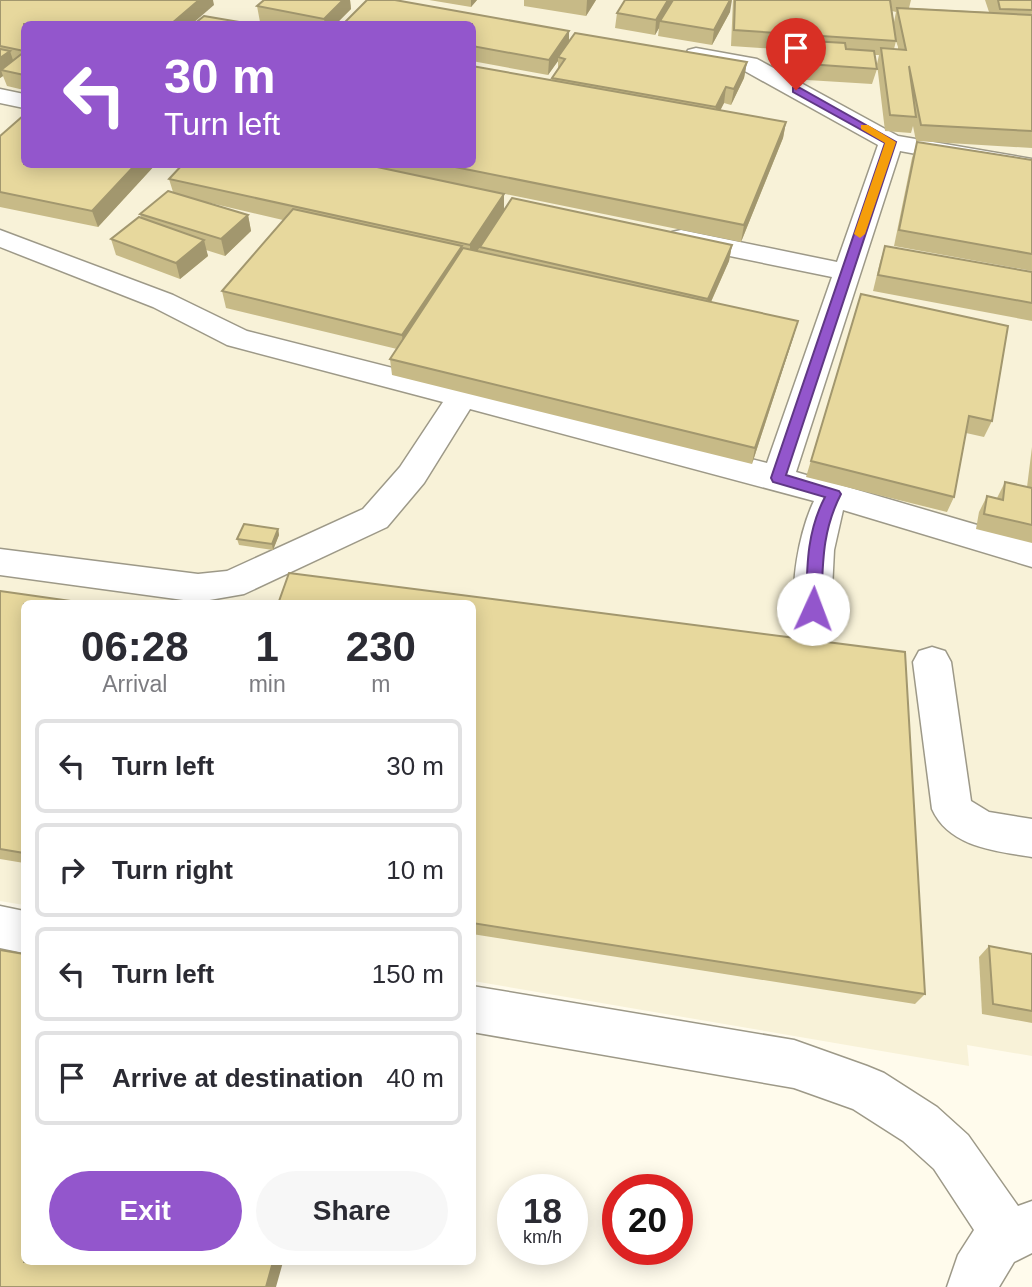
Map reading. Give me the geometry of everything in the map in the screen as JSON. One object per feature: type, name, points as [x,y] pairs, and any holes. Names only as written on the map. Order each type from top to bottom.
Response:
[{"type":"street","points":[[668,50],[749,64],[891,142],[1032,167]]},
{"type":"street","points":[[0,96],[21,101]]},
{"type":"street","points":[[778,478],[891,142]]},
{"type":"street","points":[[650,232],[847,272]]},
{"type":"street","points":[[0,238],[163,301],[237,338],[778,478],[1032,554]]},
{"type":"street","points":[[813,609],[816,542],[822,517],[834,494]]},
{"type":"street","points":[[932,662],[952,809],[961,821],[983,830],[1032,838]]},
{"type":"street","points":[[0,928],[21,932]]},
{"type":"street","points":[[476,1010],[794,1064],[867,1090],[920,1124],[951,1152],[1019,1231],[992,1246],[973,1280],[973,1287]]},
{"type":"lane","points":[[0,562],[198,588],[232,584],[375,518],[412,474],[463,396]]},
{"type":"shaded area","points":[[0,0],[1032,0],[1032,1056],[967,1045],[969,1066],[476,982],[476,600],[21,600],[21,904],[0,901]]},
{"type":"building","points":[[0,0],[199,0],[174,21],[21,21],[21,50],[0,46]]},
{"type":"building","points":[[264,0],[343,0],[324,19],[257,6]]},
{"type":"building","points":[[367,0],[395,0],[569,31],[549,60],[476,47],[476,21],[346,21]]},
{"type":"building","points":[[625,0],[668,0],[656,20],[617,13]]},
{"type":"building","points":[[673,0],[730,0],[714,30],[660,21]]},
{"type":"building","points":[[735,0],[890,0],[896,41],[734,30]]},
{"type":"building","points":[[998,0],[1032,0],[1032,10],[1000,9]]},
{"type":"building","points":[[897,8],[1032,15],[1032,131],[921,125],[909,66],[916,117],[890,115],[881,48],[906,50]]},
{"type":"building","points":[[204,16],[233,21],[198,21]]},
{"type":"building","points":[[575,33],[747,62],[734,89],[726,87],[716,107],[552,78],[565,59],[558,57]]},
{"type":"building","points":[[794,40],[845,43],[846,49],[874,51],[877,69],[794,63]]},
{"type":"building","points":[[0,49],[10,51],[0,58]]},
{"type":"building","points":[[21,54],[21,74],[1,70]]},
{"type":"building","points":[[476,67],[786,122],[744,225],[460,168],[476,168]]},
{"type":"building","points":[[21,118],[21,168],[132,168],[92,211],[0,192],[0,136]]},
{"type":"building","points":[[917,142],[1032,160],[1032,254],[899,230]]},
{"type":"building","points":[[179,168],[382,168],[504,194],[470,245],[169,179]]},
{"type":"building","points":[[168,191],[248,215],[221,239],[140,214]]},
{"type":"building","points":[[512,198],[732,245],[708,299],[480,247]]},
{"type":"building","points":[[293,209],[462,246],[402,335],[222,291]]},
{"type":"building","points":[[139,217],[204,240],[176,263],[111,239]]},
{"type":"building","points":[[885,246],[1032,272],[1032,303],[878,275]]},
{"type":"building","points":[[463,248],[798,321],[755,448],[390,359]]},
{"type":"building","points":[[861,294],[1008,326],[992,421],[969,416],[954,497],[811,461]]},
{"type":"building","points":[[1005,482],[1032,488],[1032,525],[984,514],[987,496],[1003,500]]},
{"type":"building","points":[[244,524],[278,529],[272,544],[237,539]]},
{"type":"building","points":[[289,573],[905,652],[925,994],[476,924],[476,600],[279,600]]},
{"type":"building","points":[[0,591],[64,600],[21,600],[21,852],[0,849]]},
{"type":"building","points":[[989,946],[1032,954],[1032,1011],[993,1004]]},
{"type":"building","points":[[0,950],[21,954],[21,1265],[272,1265],[266,1287],[0,1287]]},
{"type":"slow traffic","points":[[860,234],[891,142],[864,127]]},
{"type":"route","points":[[796,90],[891,142],[778,478],[834,494],[822,517],[816,542],[813,609]]}]
